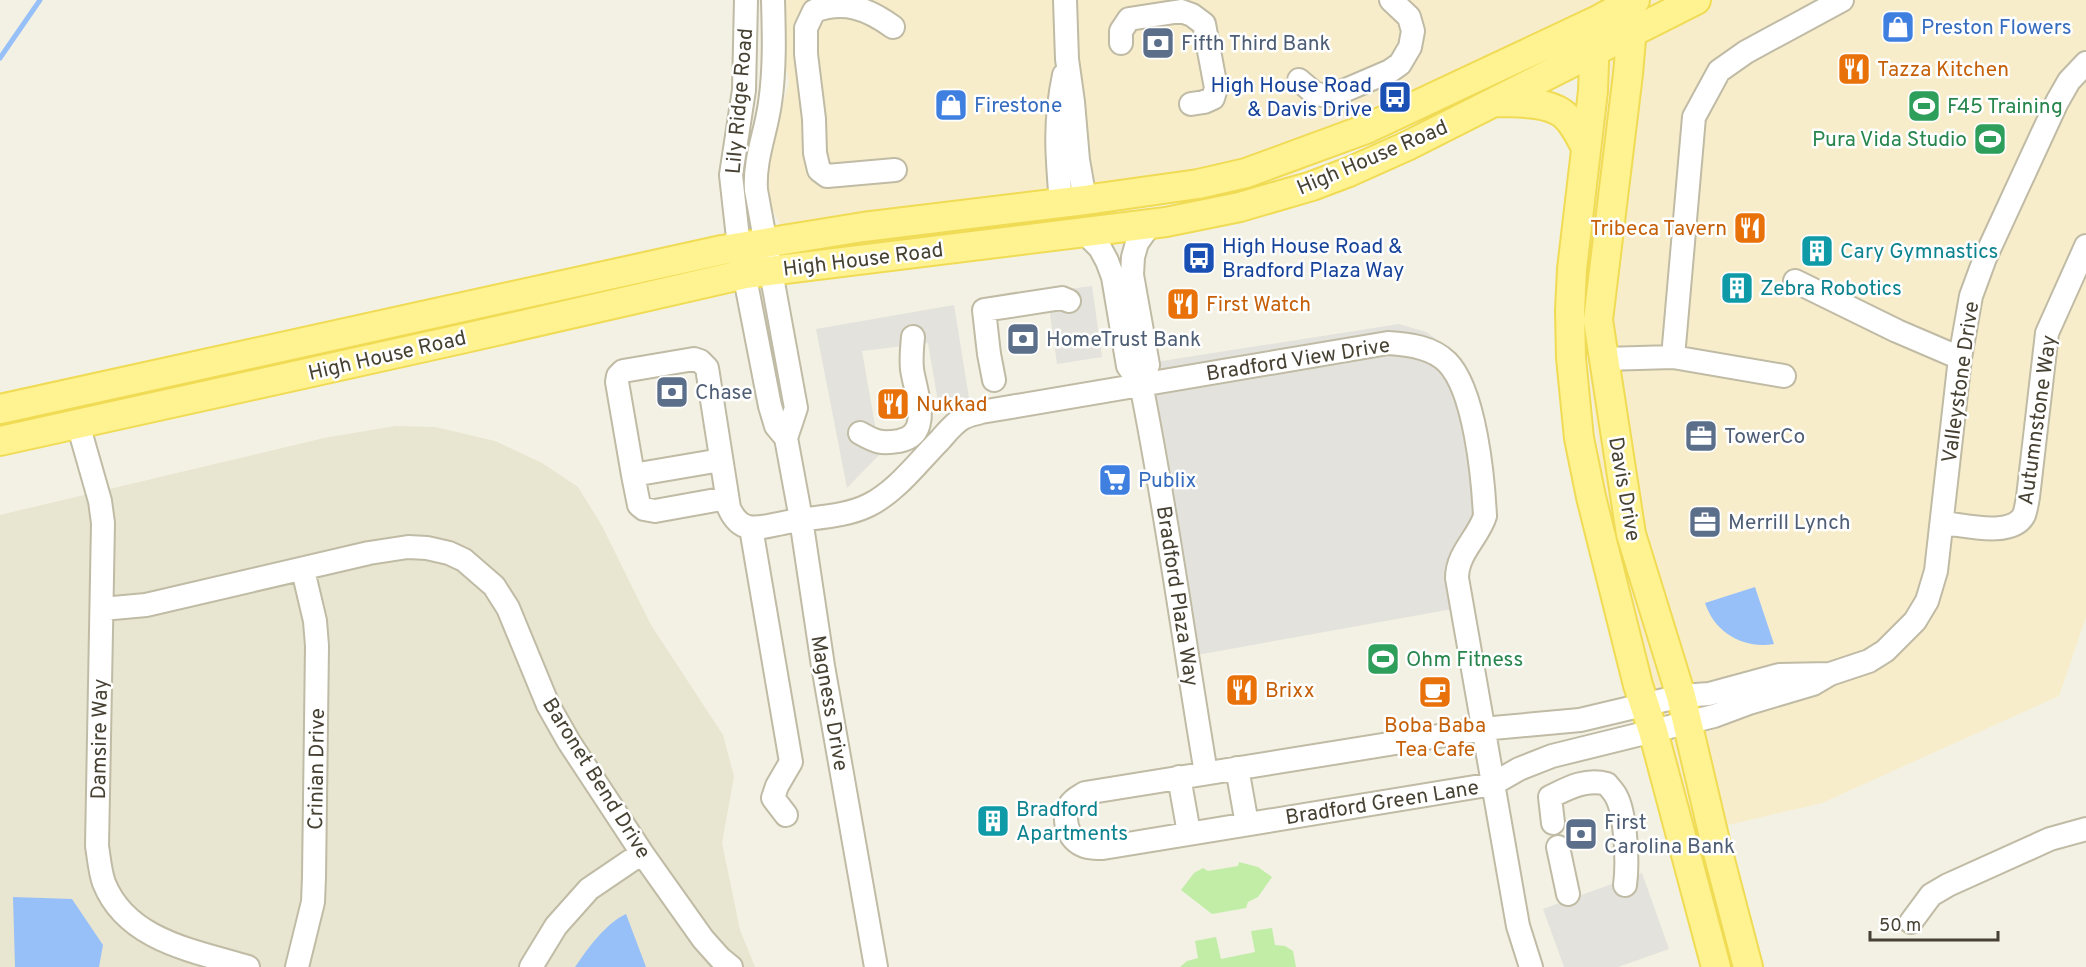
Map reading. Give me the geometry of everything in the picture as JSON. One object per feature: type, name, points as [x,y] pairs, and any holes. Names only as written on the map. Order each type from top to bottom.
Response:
[{"type":"main road","name":"High House Road","points":[[0,441],[460,339],[863,227],[1073,202],[1198,184],[1246,173],[1366,129],[1596,10],[1634,0]]},
{"type":"main road","name":"Davis Drive","points":[[1634,0],[1598,320],[1631,534],[1681,696],[1748,967]]},
{"type":"main road","name":"High House Road","points":[[0,409],[755,258],[1084,232],[1166,222],[1212,213],[1278,197],[1349,172],[1407,146],[1696,0]]},
{"type":"main road","name":"Davis Drive","points":[[1596,10],[1593,91],[1572,269],[1570,310],[1572,370],[1579,438],[1591,497],[1648,718],[1716,967]]},
{"type":"main road","points":[[1494,102],[1541,105],[1562,113],[1575,128],[1586,148]]},
{"type":"street","name":"Lily Ridge Road","points":[[746,0],[744,90],[731,175],[755,258]]},
{"type":"street","name":"Lily Ridge Road","points":[[755,258],[756,171],[772,92],[773,0]]},
{"type":"street","points":[[1065,0],[1067,59],[1078,160],[1073,202]]},
{"type":"street","points":[[1299,80],[1314,93],[1334,95],[1401,64],[1410,47],[1413,31],[1408,17],[1391,0]]},
{"type":"street","points":[[1673,357],[1694,117],[1719,71],[1746,52],[1842,0]]},
{"type":"street","points":[[893,27],[874,13],[847,5],[827,6],[814,11],[806,28],[806,54],[814,119],[815,153],[819,170],[827,176],[895,170]]},
{"type":"street","points":[[1121,37],[1194,16],[1204,24],[1215,87],[1214,98],[1191,104]]},
{"type":"street","name":"Valleystone Drive","points":[[1648,718],[1688,724],[1813,684],[1830,674],[1869,661],[1885,651],[1915,621],[1928,601],[1936,571],[1960,358],[1971,296],[1985,258],[2057,102],[2069,81],[2086,63]]},
{"type":"street","name":"Bradford Plaza Way","points":[[1141,384],[1148,365],[1132,275],[1133,257],[1137,243],[1151,223]]},
{"type":"street","name":"Bradford Plaza Way","points":[[1084,232],[1100,248],[1107,261],[1113,277],[1128,366],[1141,384],[1171,549],[1176,594],[1206,773]]},
{"type":"street","name":"Autumnstone Way","points":[[1943,524],[2001,529],[2017,523],[2024,515],[2047,333],[2086,246]]},
{"type":"street","name":"Magness Drive","points":[[755,258],[770,406],[776,426],[786,438],[876,967]]},
{"type":"street","points":[[1795,281],[1897,332],[1960,358]]},
{"type":"street","points":[[994,380],[984,310],[1062,298],[1069,301]]},
{"type":"street","points":[[860,433],[874,441],[885,443],[906,440],[920,424],[912,367],[913,337]]},
{"type":"street","name":"Bradford View Drive","points":[[751,528],[853,511],[869,505],[891,490],[964,417],[981,412],[1388,342],[1420,347],[1447,362],[1457,376],[1470,407],[1485,516],[1482,527],[1457,566],[1460,597],[1518,926],[1531,967]]},
{"type":"street","points":[[1604,359],[1673,357],[1784,376]]},
{"type":"street","points":[[727,498],[655,511],[644,509],[639,504],[617,382],[618,376],[623,371],[694,360],[704,364],[707,368],[727,498],[733,518],[746,528],[751,528],[790,762],[773,798],[786,816]]},
{"type":"street","name":"Damsire Way","points":[[78,424],[100,501],[103,523],[97,846],[104,883],[122,912],[157,938],[248,967]]},
{"type":"street","points":[[633,475],[721,460]]},
{"type":"street","name":"Baronet Bend Drive","points":[[102,609],[146,605],[369,553],[408,547],[427,548],[464,560],[494,586],[508,608],[548,705],[569,742],[642,853],[703,939],[731,967]]},
{"type":"street","name":"Crinian Drive","points":[[297,967],[313,902],[317,646],[315,621],[303,570]]},
{"type":"street","name":"Valleystone Drive","points":[[1648,718],[1681,696],[1709,694],[1779,675],[1830,674]]},
{"type":"street","name":"Bradford Green Lane","points":[[1648,718],[1519,769],[1493,784],[1103,848],[1087,847],[1077,841],[1070,834],[1066,825],[1068,808],[1074,800],[1085,793],[1482,729],[1648,718]]},
{"type":"street","points":[[1237,768],[1247,824]]},
{"type":"street","points":[[1179,777],[1189,833]]},
{"type":"street","points":[[1553,823],[1550,797],[1571,787],[1590,782],[1607,784],[1617,796],[1623,825],[1628,865],[1625,885]]},
{"type":"street","points":[[1911,922],[1931,895],[1947,885],[2050,839],[2086,829]]},
{"type":"street","points":[[1558,847],[1568,894]]},
{"type":"street","points":[[531,967],[556,926],[589,889],[642,853]]},
{"type":"shaded area","points":[[774,0],[2086,0],[2086,617],[2059,696],[1822,803],[1690,834],[1608,529],[1585,337],[1612,26],[1523,64],[1285,178],[781,226],[766,197],[766,161],[789,83]]},
{"type":"shaded area","points":[[1092,286],[1102,357],[1057,364],[1047,292]]},
{"type":"shaded area","points":[[954,305],[970,404],[940,414],[928,343],[862,351],[880,454],[847,488],[816,329]]},
{"type":"shaded area","points":[[1399,324],[1426,332],[1453,351],[1472,393],[1495,525],[1468,573],[1469,606],[1191,656],[1143,364]]},
{"type":"shaded area","points":[[396,426],[435,427],[495,441],[542,463],[578,487],[602,526],[651,625],[723,735],[734,776],[722,843],[740,930],[755,967],[0,967],[0,515],[324,438]]},
{"type":"shaded area","points":[[1642,873],[1669,949],[1618,967],[1564,967],[1543,909]]},
{"type":"green space","points":[[1239,862],[1258,867],[1272,877],[1258,897],[1248,902],[1246,908],[1212,914],[1181,890],[1194,873],[1203,868],[1208,871],[1238,866]]},
{"type":"green space","points":[[1272,928],[1275,945],[1285,946],[1293,951],[1296,967],[1180,967],[1187,961],[1198,958],[1195,941],[1216,937],[1221,959],[1255,952],[1251,931]]},
{"type":"water","points":[[1755,587],[1774,644],[1752,644],[1732,637],[1716,623],[1705,603]]},
{"type":"water","points":[[13,897],[72,899],[103,945],[99,967],[15,967]]},
{"type":"water","points":[[626,914],[646,967],[575,967],[604,930]]},
{"type":"waterway","points":[[0,58],[40,0]]},
{"type":"place","name":"Preston Flowers","points":[[1898,27]]},
{"type":"place","name":"Fifth Third Bank","points":[[1158,43]]},
{"type":"place","name":"Tazza Kitchen","points":[[1854,69]]},
{"type":"place","name":"High House Road & Davis Drive","points":[[1395,97]]},
{"type":"place","name":"Firestone","points":[[951,105]]},
{"type":"place","name":"F45 Training","points":[[1924,106]]},
{"type":"place","name":"Pura Vida Studio","points":[[1990,139]]},
{"type":"place","name":"Tribeca Tavern","points":[[1750,228]]},
{"type":"place","name":"Cary Gymnastics","points":[[1817,251]]},
{"type":"place","name":"High House Road & Bradford Plaza Way","points":[[1199,258]]},
{"type":"place","name":"Zebra Robotics","points":[[1737,288]]},
{"type":"place","name":"First Watch","points":[[1183,304]]},
{"type":"place","name":"HomeTrust Bank","points":[[1023,339]]},
{"type":"place","name":"Chase","points":[[672,392]]},
{"type":"place","name":"Nukkad","points":[[893,404]]},
{"type":"place","name":"TowerCo","points":[[1701,436]]},
{"type":"place","name":"Publix","points":[[1115,480]]},
{"type":"place","name":"Merrill Lynch","points":[[1705,522]]},
{"type":"place","name":"Ohm Fitness","points":[[1383,659]]},
{"type":"place","name":"Brixx","points":[[1242,690]]},
{"type":"place","name":"Boba Baba Tea Cafe","points":[[1435,692]]},
{"type":"place","name":"Bradford Apartments","points":[[993,821]]},
{"type":"place","name":"First Carolina Bank","points":[[1581,834]]}]
